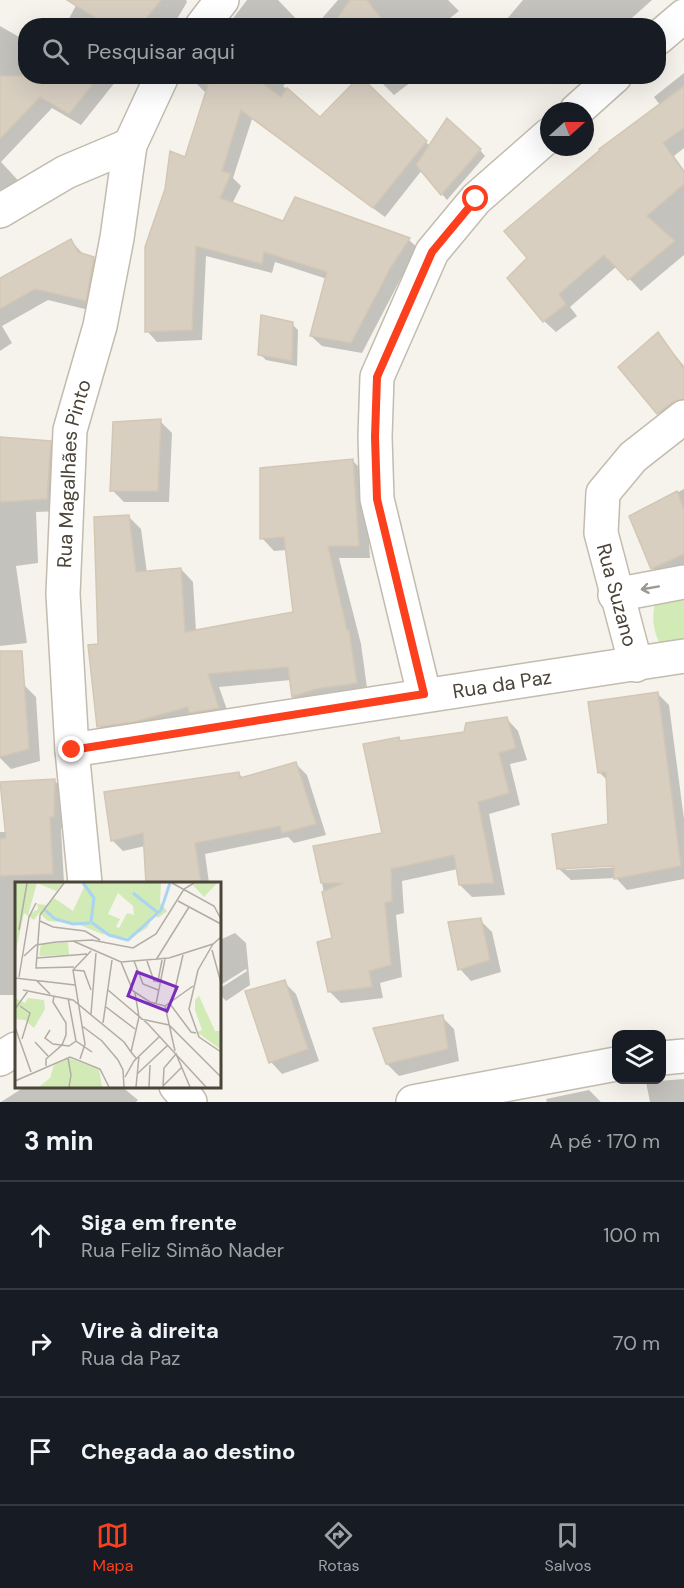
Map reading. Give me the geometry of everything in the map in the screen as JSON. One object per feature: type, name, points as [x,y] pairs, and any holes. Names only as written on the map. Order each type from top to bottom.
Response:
[{"type":"street","points":[[208,18],[222,0]]},
{"type":"street","points":[[666,31],[684,16]]},
{"type":"street","name":"Rua Magalhães Pinto","points":[[85,882],[72,750],[63,594],[70,430],[100,326],[117,238],[129,145],[158,84]]},
{"type":"street","points":[[586,102],[606,84]]},
{"type":"street","points":[[424,694],[377,499],[375,437],[377,377],[432,252],[476,199],[540,143]]},
{"type":"street","points":[[0,212],[66,172],[129,145]]},
{"type":"street","name":"Rua Suzano","points":[[636,665],[615,595],[601,533],[603,493],[633,457],[684,417]]},
{"type":"street","points":[[615,595],[684,582]]},
{"type":"street","name":"Rua da Paz","points":[[72,750],[424,694],[636,665],[684,656]]},
{"type":"street","points":[[0,1059],[15,1050]]},
{"type":"street","points":[[666,1058],[684,1056]]},
{"type":"street","points":[[413,1102],[612,1065]]},
{"type":"street","points":[[177,1087],[190,1102]]},
{"type":"green space","points":[[684,597],[684,645],[662,649],[654,627],[655,602]]},
{"type":"building","points":[[67,0],[161,0],[146,18],[96,18]]},
{"type":"building","points":[[350,0],[367,0],[381,18],[338,18]]},
{"type":"building","points":[[0,76],[18,76],[18,84],[93,84],[69,114],[40,97],[0,139]]},
{"type":"building","points":[[263,84],[281,97],[287,88],[320,117],[352,84],[368,84],[427,141],[373,208],[241,110],[222,171],[231,174],[220,198],[283,221],[295,197],[410,238],[391,267],[351,343],[310,336],[327,272],[264,252],[262,264],[196,246],[192,330],[145,332],[145,247],[165,189],[170,151],[185,157],[208,85]]},
{"type":"building","points":[[684,86],[684,128],[663,143],[684,172],[684,184],[647,216],[675,241],[628,280],[604,255],[559,294],[566,304],[543,322],[507,278],[527,258],[504,231],[594,156],[599,149]]},
{"type":"building","points":[[447,118],[481,149],[441,195],[416,165]]},
{"type":"building","points":[[71,239],[78,252],[94,257],[86,301],[35,289],[0,309],[0,278]]},
{"type":"building","points":[[261,315],[293,322],[292,361],[258,355]]},
{"type":"building","points":[[658,332],[684,369],[684,399],[673,402],[657,414],[618,367]]},
{"type":"building","points":[[161,419],[158,491],[110,491],[113,422]]},
{"type":"building","points":[[0,437],[51,441],[47,499],[0,502]]},
{"type":"building","points":[[353,459],[359,546],[328,546],[347,630],[349,630],[357,683],[316,689],[292,697],[288,667],[208,674],[219,708],[189,713],[188,707],[134,722],[97,727],[88,645],[98,644],[94,517],[129,515],[136,572],[181,568],[185,632],[293,612],[284,537],[260,539],[260,468]]},
{"type":"building","points":[[677,491],[684,510],[684,554],[651,569],[629,516]]},
{"type":"building","points":[[0,651],[22,651],[29,749],[0,757]]},
{"type":"building","points":[[658,692],[681,866],[614,879],[614,866],[557,869],[552,834],[608,824],[606,772],[598,773],[588,702]]},
{"type":"building","points":[[507,717],[516,748],[499,753],[509,793],[478,802],[494,883],[459,885],[454,855],[391,869],[392,901],[385,903],[391,965],[369,971],[372,987],[328,992],[317,942],[332,938],[322,892],[343,883],[321,883],[313,846],[382,833],[363,744],[399,737],[400,741],[464,732],[466,723]]},
{"type":"building","points":[[296,762],[316,824],[282,833],[280,826],[195,843],[201,882],[146,882],[143,833],[111,841],[104,792],[239,772],[240,778]]},
{"type":"building","points":[[55,779],[54,817],[50,817],[53,874],[0,876],[0,839],[6,838],[0,782]]},
{"type":"building","points":[[481,918],[490,960],[458,970],[448,922]]},
{"type":"building","points":[[285,980],[308,1049],[269,1063],[245,991]]},
{"type":"building","points":[[443,1015],[448,1049],[386,1064],[373,1028]]},
{"type":"route","points":[[72,750],[424,694],[377,499],[375,437],[377,377],[401,317],[432,252],[476,199]]}]
